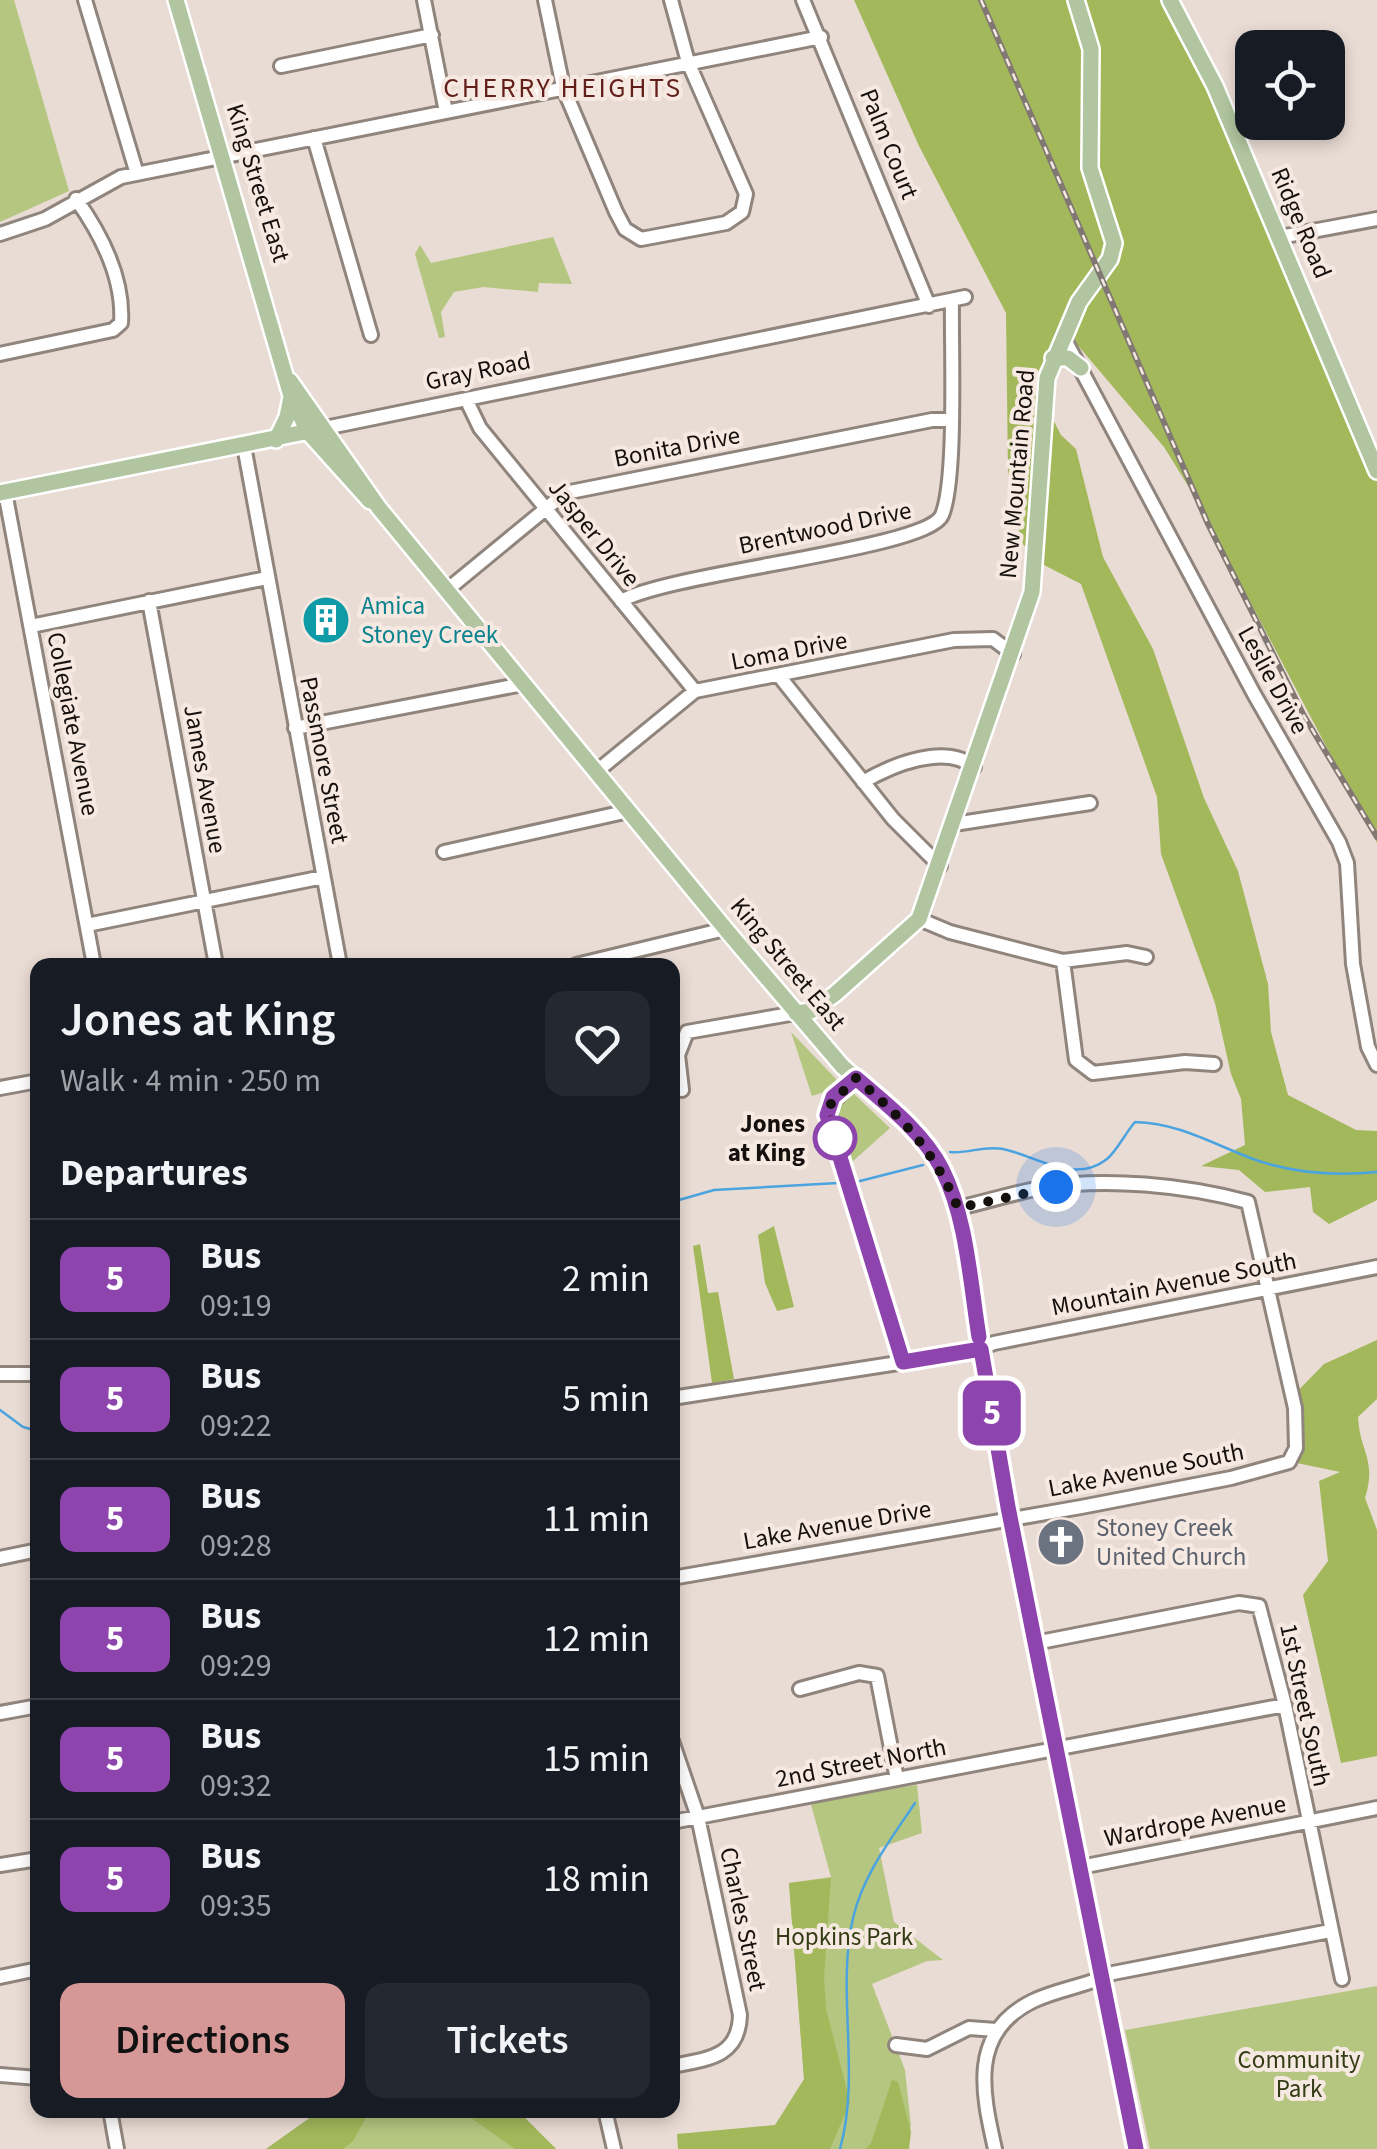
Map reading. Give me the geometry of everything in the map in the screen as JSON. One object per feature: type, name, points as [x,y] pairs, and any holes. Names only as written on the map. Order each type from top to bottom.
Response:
[{"type":"main road","name":"King Street East","points":[[176,0],[290,389],[336,466],[379,508],[796,1013],[856,1078],[916,1132],[941,1166],[958,1208],[1010,1518],[1136,2149]]},
{"type":"main road","name":"New Mountain Road","points":[[796,1013],[810,1010],[835,994],[919,920],[1032,592],[1047,378],[1062,336],[1091,281],[1110,259],[1114,243],[1090,168],[1092,64],[1076,0]]},
{"type":"main road","name":"Ridge Road","points":[[1170,0],[1215,86],[1377,471]]},
{"type":"main road","points":[[1053,358],[1068,358],[1081,368]]},
{"type":"main road","points":[[290,389],[288,417],[276,440],[298,444],[336,466]]},
{"type":"main road","name":"King Street East","points":[[314,431],[369,488],[379,508]]},
{"type":"main road","name":"Gray Road","points":[[2,492],[314,431]]},
{"type":"street","points":[[85,0],[137,174]]},
{"type":"street","points":[[424,0],[446,112]]},
{"type":"street","points":[[545,0],[563,87],[625,229],[641,239],[726,223],[742,212],[746,194],[688,62],[671,0]]},
{"type":"street","name":"Palm Court","points":[[804,0],[929,306]]},
{"type":"street","points":[[282,66],[432,35]]},
{"type":"street","points":[[0,234],[26,228],[98,186],[137,174],[821,38]]},
{"type":"street","points":[[314,138],[371,335]]},
{"type":"street","points":[[0,354],[112,330],[121,324],[119,296],[102,240],[76,200]]},
{"type":"street","points":[[1280,237],[1377,219]]},
{"type":"street","name":"Gray Road","points":[[314,431],[958,298]]},
{"type":"street","name":"Brentwood Drive","points":[[621,601],[656,586],[924,532],[943,513],[958,298]]},
{"type":"street","name":"Leslie Drive","points":[[1062,336],[1254,694],[1339,842],[1347,863],[1353,964],[1368,1047],[1377,1065]]},
{"type":"street","name":"Jasper Drive","points":[[466,399],[480,428],[695,691]]},
{"type":"street","name":"Bonita Drive","points":[[447,590],[554,498],[581,489],[949,420]]},
{"type":"street","name":"Passmore Street","points":[[244,446],[339,958]]},
{"type":"street","name":"Collegiate Avenue","points":[[2,492],[93,958]]},
{"type":"street","points":[[31,626],[266,578]]},
{"type":"street","name":"James Avenue","points":[[149,602],[215,958]]},
{"type":"street","name":"Loma Drive","points":[[596,772],[695,691],[954,640],[992,639],[1012,654]]},
{"type":"street","points":[[780,677],[926,857],[940,866]]},
{"type":"street","points":[[296,728],[523,684]]},
{"type":"street","points":[[863,782],[880,772],[941,756],[954,755],[974,767]]},
{"type":"street","points":[[954,824],[1090,804]]},
{"type":"street","points":[[444,852],[629,811]]},
{"type":"street","points":[[87,925],[323,877]]},
{"type":"street","points":[[919,920],[950,932],[1063,961],[1127,953],[1146,957]]},
{"type":"street","points":[[605,958],[725,929]]},
{"type":"street","points":[[1063,961],[1076,1060],[1083,1068],[1093,1072],[1185,1062],[1214,1064]]},
{"type":"street","points":[[680,1048],[687,1032],[796,1013]]},
{"type":"street","points":[[839,1152],[828,1107],[856,1078]]},
{"type":"street","points":[[680,1081],[682,1090]]},
{"type":"street","points":[[0,1088],[30,1082]]},
{"type":"street","points":[[958,1208],[1041,1188],[1076,1185],[1161,1188],[1248,1202],[1269,1288]]},
{"type":"street","points":[[851,1187],[903,1362]]},
{"type":"street","name":"Mountain Avenue South","points":[[680,1397],[981,1349],[994,1342],[1377,1267]]},
{"type":"street","name":"Lake Avenue South","points":[[1010,1518],[1231,1478],[1289,1462],[1296,1448],[1295,1408],[1269,1288]]},
{"type":"street","points":[[0,1374],[30,1374]]},
{"type":"street","name":"Lake Avenue Drive","points":[[680,1577],[1010,1518]]},
{"type":"street","points":[[0,1558],[30,1552]]},
{"type":"street","name":"1st Street South","points":[[1035,1643],[1248,1602],[1259,1606],[1285,1705],[1306,1821],[1342,1979]]},
{"type":"street","points":[[800,1689],[860,1673],[877,1676],[897,1779]]},
{"type":"street","name":"2nd Street North","points":[[680,1820],[1285,1705]]},
{"type":"street","points":[[0,1713],[30,1707]]},
{"type":"street","name":"Charles Street","points":[[680,1764],[698,1817],[740,2025],[738,2038],[722,2054],[680,2064]]},
{"type":"street","name":"Wardrope Avenue","points":[[1081,1867],[1377,1808]]},
{"type":"street","points":[[0,1865],[30,1859]]},
{"type":"street","points":[[996,2149],[981,2080],[987,2044],[996,2030],[1035,2000],[1090,1986],[1103,1978],[1330,1930]]},
{"type":"street","points":[[0,1976],[30,1971]]},
{"type":"street","points":[[896,2045],[926,2049],[969,2028],[984,2026],[996,2030]]},
{"type":"street","points":[[0,2075],[30,2077]]},
{"type":"street","points":[[111,2118],[117,2149]]},
{"type":"street","points":[[607,2118],[614,2149]]},
{"type":"green space","points":[[0,0],[14,0],[69,191],[0,222]]},
{"type":"green space","points":[[854,0],[1160,0],[1203,60],[1377,475],[1377,843],[1195,497],[1164,447],[1075,342],[1049,356],[1034,382],[1061,435],[1076,449],[1103,557],[1153,649],[1204,798],[1238,871],[1268,984],[1271,1032],[1288,1095],[1356,1130],[1377,1131],[1377,1200],[1329,1224],[1313,1212],[1310,1187],[1265,1192],[1239,1170],[1201,1166],[1245,1145],[1241,1099],[1231,1074],[1215,1003],[1161,854],[1157,797],[1081,584],[1042,564],[1019,540],[1019,505],[1008,473],[1006,313],[919,146]]},
{"type":"green space","points":[[553,237],[572,284],[539,283],[538,292],[483,287],[454,292],[441,312],[445,337],[439,338],[415,254],[420,245],[431,263]]},
{"type":"green space","points":[[791,1032],[837,1080],[827,1091],[812,1096]]},
{"type":"green space","points":[[853,1093],[890,1128],[852,1162],[835,1110]]},
{"type":"green space","points":[[774,1226],[794,1307],[777,1311],[765,1283],[758,1235]]},
{"type":"green space","points":[[700,1244],[708,1293],[718,1292],[734,1379],[712,1383],[693,1246]]},
{"type":"green space","points":[[1377,1340],[1377,1399],[1358,1417],[1369,1465],[1365,1498],[1377,1530],[1377,1756],[1341,1763],[1303,1595],[1328,1561],[1319,1481],[1340,1472],[1297,1463],[1287,1402],[1324,1364]]},
{"type":"green space","name":"Hopkins Park","points":[[917,1785],[922,1833],[879,1848],[894,1922],[943,1960],[927,1961],[872,1984],[905,2070],[911,2126],[894,2149],[815,2149],[804,2079],[789,1883],[831,1877],[810,1801]]},
{"type":"green space","points":[[831,1878],[824,1978],[826,2009],[850,2102],[830,2149],[678,2149],[677,2134],[775,2125],[804,2079],[789,1883]]},
{"type":"green space","name":"Community Park","points":[[1377,1986],[1377,2149],[1150,2149],[1125,2030]]},
{"type":"green space","points":[[892,2080],[898,2082],[911,2132],[909,2149],[865,2149],[871,2143]]},
{"type":"green space","points":[[310,2118],[525,2118],[556,2149],[266,2149]]},
{"type":"green space","points":[[310,2118],[366,2118],[353,2141],[343,2149],[266,2149]]},
{"type":"green space","points":[[471,2118],[525,2118],[556,2149],[515,2149]]},
{"type":"waterway","points":[[950,1152],[1003,1149],[1055,1166],[1082,1169],[1107,1159],[1135,1122],[1181,1130],[1283,1167],[1330,1173],[1377,1172]]},
{"type":"waterway","points":[[860,1181],[923,1165]]},
{"type":"waterway","points":[[680,1200],[714,1190],[838,1183]]},
{"type":"waterway","points":[[0,1410],[30,1429]]},
{"type":"waterway","points":[[840,2149],[848,2092],[847,1975],[853,1918],[871,1872],[915,1803]]},
{"type":"railway","points":[[981,0],[1208,524],[1304,716],[1377,837]]},
{"type":"bus line","name":"5","points":[[979,1337],[958,1208],[941,1166],[916,1132],[856,1078],[833,1097],[827,1115],[903,1362],[981,1349],[1008,1507],[1136,2149]]},
{"type":"place","name":"Amica Stoney Creek","points":[[326,620]]},
{"type":"place","name":"Jones at King","points":[[835,1138]]},
{"type":"place","name":"Stoney Creek United Church","points":[[1061,1542]]},
{"type":"district","name":"CHERRY HEIGHTS","points":[[563,88]]},
{"type":"route","points":[[835,1138],[836,1141],[828,1107],[833,1097],[856,1078],[916,1132],[941,1166],[958,1208],[1056,1187]]}]
